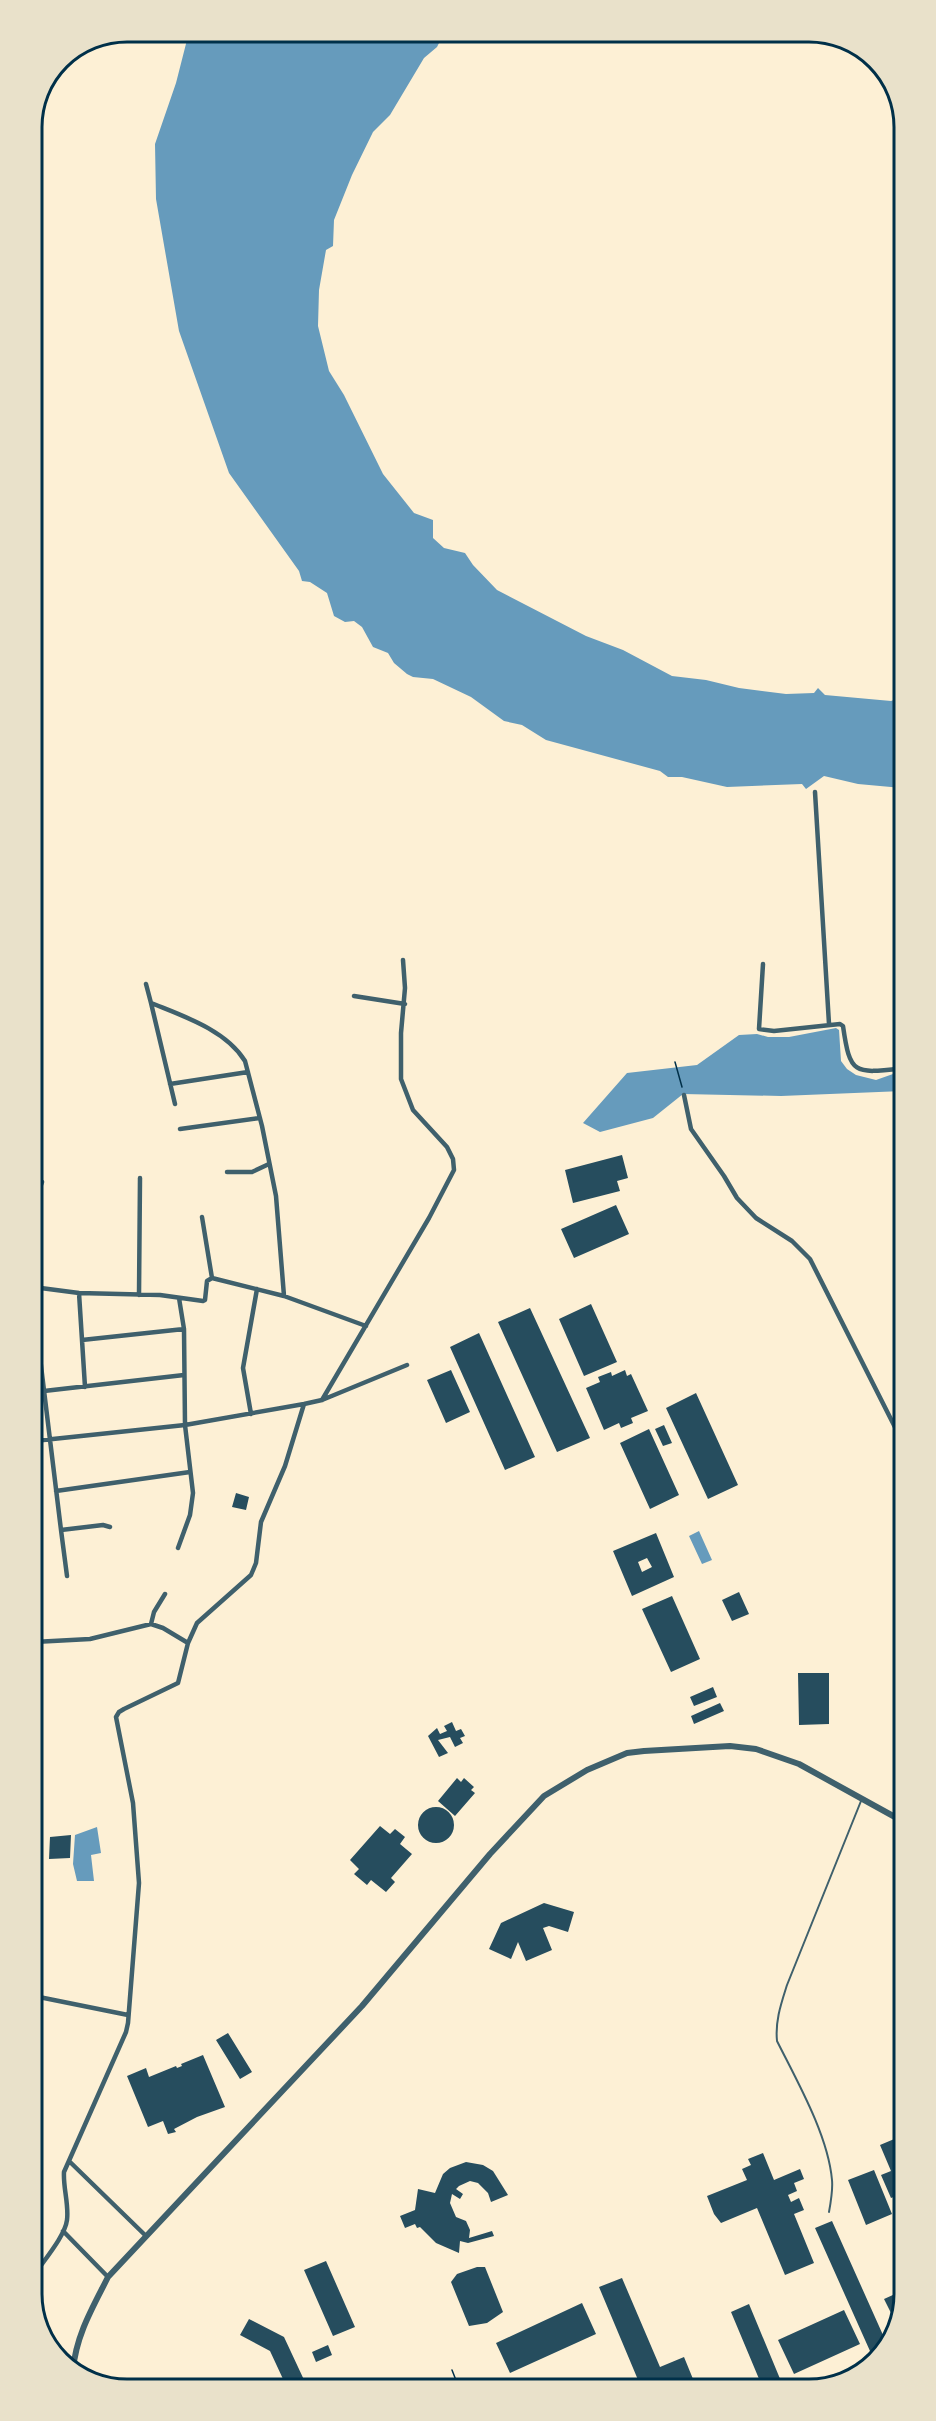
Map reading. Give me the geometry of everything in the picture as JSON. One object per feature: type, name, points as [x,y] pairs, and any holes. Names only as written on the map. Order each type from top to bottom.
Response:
[{"type":"street","points":[[815,792],[829,1024]]},
{"type":"street","points":[[322,1400],[429,1218],[454,1170],[453,1159],[447,1147],[413,1110],[401,1079],[401,1033],[405,1004],[403,960]]},
{"type":"street","points":[[763,964],[759,1029],[774,1031],[838,1023],[843,1026],[848,1058],[854,1066],[868,1071],[894,1069]]},
{"type":"street","points":[[146,984],[175,1104]]},
{"type":"street","points":[[354,996],[405,1004]]},
{"type":"street","points":[[151,1003],[197,1022],[240,1053],[248,1072],[260,1118],[276,1196],[284,1296]]},
{"type":"street","points":[[170,1084],[248,1072]]},
{"type":"street","points":[[684,1095],[691,1129],[737,1198],[756,1218],[792,1241],[810,1259],[894,1420]]},
{"type":"street","points":[[180,1129],[260,1118]]},
{"type":"street","points":[[227,1172],[252,1172],[269,1164]]},
{"type":"street","points":[[139,1294],[140,1178]]},
{"type":"street","points":[[202,1218],[212,1278]]},
{"type":"street","points":[[42,1288],[79,1293],[139,1294],[204,1301],[207,1281],[212,1278],[284,1296],[366,1326]]},
{"type":"street","points":[[251,1414],[243,1368],[257,1289]]},
{"type":"street","points":[[79,1293],[85,1388]]},
{"type":"street","points":[[178,1548],[192,1508],[185,1425],[184,1329],[179,1298]]},
{"type":"street","points":[[82,1340],[184,1329]]},
{"type":"street","points":[[42,1441],[185,1425],[304,1404],[322,1400],[407,1365]]},
{"type":"street","points":[[42,1374],[67,1576]]},
{"type":"street","points":[[44,1391],[184,1375]]},
{"type":"street","points":[[42,2263],[67,2222],[64,2172],[126,2032],[140,1883],[133,1803],[116,1717],[118,1712],[178,1683],[188,1643],[197,1623],[251,1575],[261,1522],[285,1466],[304,1404]]},
{"type":"street","points":[[56,1491],[190,1472]]},
{"type":"street","points":[[61,1530],[94,1526],[110,1527]]},
{"type":"street","points":[[151,1624],[154,1612],[165,1594]]},
{"type":"street","points":[[42,1642],[90,1639],[151,1624],[163,1628],[188,1643]]},
{"type":"street","points":[[74,2360],[84,2323],[108,2277],[362,2006],[490,1854],[544,1796],[587,1770],[627,1754],[644,1750],[730,1746],[756,1749],[782,1756],[894,1816]]},
{"type":"street","points":[[42,1998],[128,2015]]},
{"type":"street","points":[[69,2161],[146,2236]]},
{"type":"street","points":[[63,2231],[108,2277]]},
{"type":"lane","points":[[829,2212],[832,2179],[827,2155],[812,2113],[777,2041],[776,2029],[787,1985],[862,1798]]},
{"type":"path","points":[[675,1062],[684,1095]]},
{"type":"path","points":[[452,2370],[456,2379]]},
{"type":"water","points":[[186,42],[440,42],[424,58],[390,115],[373,132],[352,175],[334,220],[333,246],[326,250],[319,290],[318,326],[329,371],[344,395],[383,474],[414,513],[433,520],[433,538],[444,548],[465,553],[497,590],[586,636],[623,650],[672,676],[786,694],[814,693],[818,688],[825,695],[894,700],[894,787],[858,784],[824,776],[806,789],[802,784],[727,787],[682,777],[668,777],[660,771],[546,740],[522,725],[504,721],[471,697],[433,679],[413,677],[407,674],[394,663],[388,653],[373,647],[362,627],[354,621],[345,622],[334,616],[327,593],[310,582],[302,581],[299,571],[229,473],[179,331],[156,199],[155,144],[176,83]]},
{"type":"water","points":[[836,1028],[839,1030],[841,1061],[847,1069],[856,1075],[876,1080],[893,1074],[894,1091],[781,1096],[683,1094],[653,1118],[600,1132],[583,1123],[627,1073],[697,1065],[739,1035],[789,1037]]},
{"type":"water","points":[[699,1531],[712,1560],[702,1564],[689,1536]]},
{"type":"water","points":[[97,1827],[101,1853],[91,1855],[94,1881],[77,1881],[73,1864],[75,1835]]},
{"type":"building","points":[[622,1155],[628,1178],[617,1181],[620,1191],[573,1203],[565,1170]]},
{"type":"building","points":[[616,1205],[629,1234],[574,1258],[561,1229]]},
{"type":"building","points":[[591,1304],[617,1362],[584,1376],[559,1319]]},
{"type":"building","points":[[530,1308],[590,1438],[557,1452],[498,1322]]},
{"type":"building","points":[[479,1333],[535,1457],[505,1470],[450,1347]]},
{"type":"building","points":[[451,1370],[470,1412],[446,1423],[427,1380]]},
{"type":"building","points":[[625,1370],[627,1376],[631,1374],[648,1411],[631,1418],[633,1423],[621,1428],[619,1423],[604,1430],[586,1388],[600,1382],[598,1377],[611,1372],[612,1376]]},
{"type":"building","points":[[696,1393],[738,1485],[708,1499],[666,1408]]},
{"type":"building","points":[[664,1425],[672,1443],[663,1446],[655,1429]]},
{"type":"building","points":[[649,1429],[679,1495],[650,1509],[620,1443]]},
{"type":"building","points":[[236,1493],[249,1497],[246,1510],[232,1507]]},
{"type":"building","points":[[656,1533],[674,1577],[632,1596],[613,1551]],"holes":[[[647,1558],[652,1567],[642,1572],[638,1562]]]},
{"type":"building","points":[[739,1592],[749,1614],[732,1621],[722,1600]]},
{"type":"building","points":[[672,1596],[700,1659],[671,1672],[642,1609]]},
{"type":"building","points":[[798,1673],[829,1673],[829,1724],[799,1725]]},
{"type":"building","points":[[713,1687],[717,1697],[694,1706],[690,1697]]},
{"type":"building","points":[[720,1703],[724,1711],[694,1724],[691,1716]]},
{"type":"building","points":[[452,1722],[456,1731],[461,1729],[465,1736],[460,1738],[463,1743],[455,1747],[450,1737],[438,1740],[448,1753],[439,1757],[428,1736],[437,1728],[440,1734],[447,1731],[444,1726]]},
{"type":"building","points":[[457,1778],[461,1782],[464,1778],[474,1787],[471,1790],[475,1793],[455,1816],[438,1801]]},
{"type":"building","points":[[436,1807],[449,1812],[454,1825],[449,1838],[436,1843],[423,1838],[418,1825],[423,1812]]},
{"type":"building","points":[[380,1826],[390,1834],[395,1829],[405,1837],[400,1844],[412,1854],[391,1878],[395,1882],[386,1892],[371,1880],[367,1885],[354,1874],[359,1869],[350,1860]]},
{"type":"building","points":[[71,1835],[70,1858],[49,1859],[50,1837]]},
{"type":"building","points":[[544,1903],[574,1912],[568,1932],[549,1926],[543,1928],[552,1950],[526,1961],[518,1942],[511,1959],[489,1949],[501,1923]]},
{"type":"building","points":[[228,2033],[252,2072],[240,2079],[216,2040]]},
{"type":"building","points":[[203,2055],[225,2107],[197,2117],[174,2129],[176,2132],[168,2134],[163,2121],[148,2127],[127,2076],[146,2068],[149,2077],[176,2066],[177,2068],[182,2066],[181,2064]]},
{"type":"building","points":[[894,2139],[894,2197],[891,2198],[881,2175],[891,2171],[880,2145]]},
{"type":"building","points":[[763,2153],[774,2180],[800,2169],[804,2179],[794,2183],[797,2191],[788,2195],[791,2202],[799,2198],[804,2210],[794,2214],[814,2263],[785,2275],[757,2208],[721,2223],[714,2214],[707,2196],[747,2180],[742,2169],[751,2165],[748,2159]]},
{"type":"building","points":[[466,2162],[483,2165],[493,2171],[508,2195],[491,2202],[488,2193],[478,2183],[470,2181],[456,2189],[463,2194],[460,2199],[452,2194],[450,2203],[456,2217],[466,2221],[470,2230],[469,2238],[492,2231],[494,2236],[468,2243],[460,2241],[459,2253],[436,2243],[415,2224],[405,2228],[400,2216],[415,2210],[418,2189],[435,2193],[443,2174],[450,2168]]},
{"type":"building","points":[[874,2170],[892,2214],[866,2225],[848,2180]]},
{"type":"building","points":[[832,2221],[883,2336],[870,2352],[815,2228]]},
{"type":"building","points":[[326,2261],[355,2327],[333,2336],[304,2270]]},
{"type":"building","points":[[477,2267],[485,2267],[503,2312],[487,2323],[469,2326],[451,2282],[457,2274]]},
{"type":"building","points":[[622,2278],[660,2367],[684,2357],[693,2379],[638,2379],[599,2287]]},
{"type":"building","points":[[894,2295],[891,2313],[884,2299]]},
{"type":"building","points":[[582,2303],[596,2334],[510,2373],[496,2343]]},
{"type":"building","points":[[749,2304],[780,2379],[759,2379],[731,2312]]},
{"type":"building","points":[[844,2310],[860,2344],[794,2374],[778,2340]]},
{"type":"building","points":[[249,2319],[284,2337],[304,2379],[283,2379],[270,2351],[240,2335]]},
{"type":"building","points":[[328,2345],[332,2355],[316,2362],[312,2352]]}]
